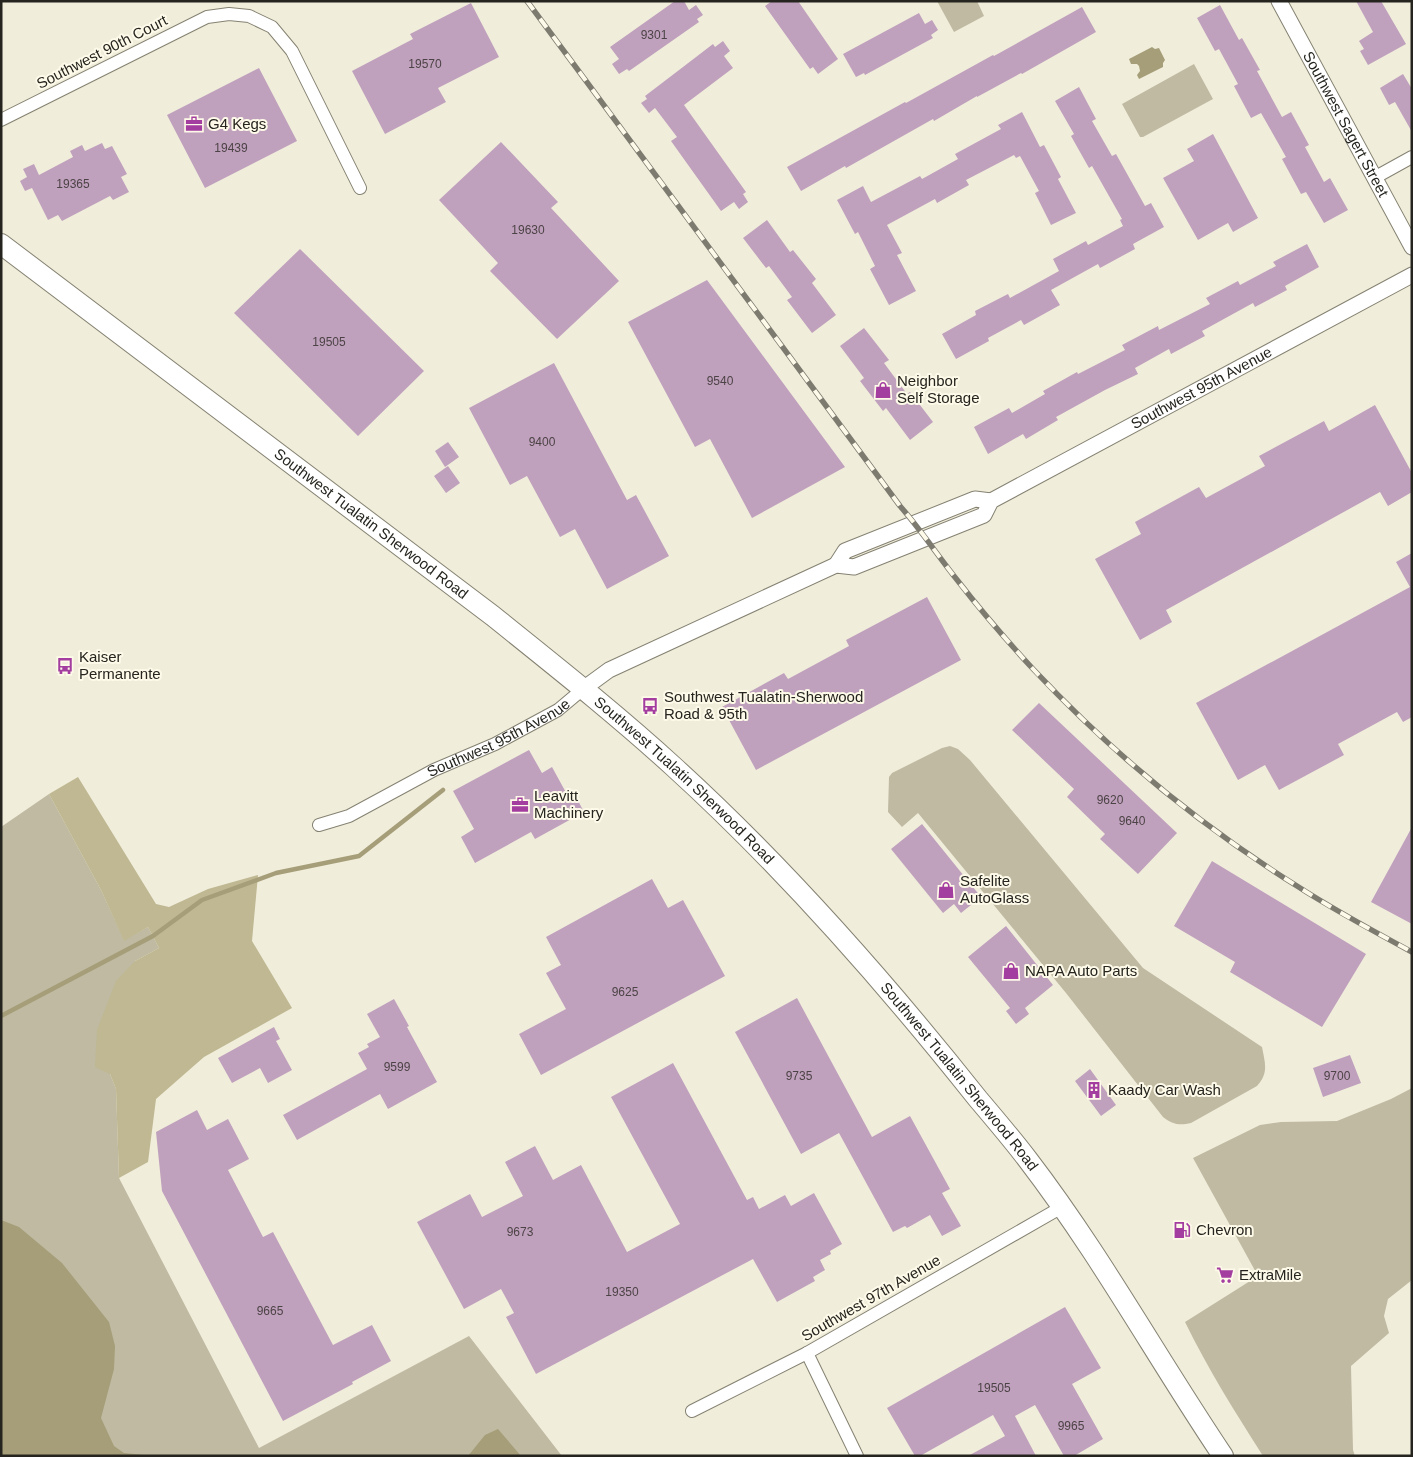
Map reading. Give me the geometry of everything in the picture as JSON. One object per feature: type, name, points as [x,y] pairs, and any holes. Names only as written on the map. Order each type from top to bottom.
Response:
[{"type":"highway","name":"Southwest Tualatin Sherwood Road","points":[[1,244],[485,610],[583,689],[676,769],[760,851],[832,926],[910,1014],[1028,1160],[1089,1245],[1193,1411],[1224,1456]]},
{"type":"street","name":"Southwest Sagert Street","points":[[1279,1],[1412,247]]},
{"type":"street","name":"Southwest 90th Court","points":[[1,120],[207,17],[229,14],[249,16],[272,27],[292,50],[360,188]]},
{"type":"street","points":[[1374,178],[1412,157]]},
{"type":"street","name":"Southwest 95th Avenue","points":[[319,825],[349,816],[434,770],[496,744],[558,710],[609,670],[836,565],[854,567],[984,515],[991,501],[1412,275]]},
{"type":"street","name":"Southwest 97th Avenue","points":[[692,1411],[807,1353],[1062,1206]]},
{"type":"street","points":[[807,1353],[857,1456]]},
{"type":"shaded area","points":[[937,1],[977,1],[984,16],[954,32]]},
{"type":"shaded area","points":[[1152,47],[1155,49],[1159,48],[1165,60],[1163,67],[1139,79],[1137,75],[1140,71],[1139,66],[1131,64],[1129,59]]},
{"type":"shaded area","points":[[1194,64],[1213,99],[1140,137],[1122,104]]},
{"type":"shaded area","points":[[950,746],[958,749],[970,760],[1143,968],[1262,1047],[1265,1072],[1257,1086],[1191,1123],[1176,1124],[1163,1117],[1066,993],[918,813],[902,827],[888,812],[889,777],[892,773],[942,748]]},
{"type":"shaded area","points":[[78,777],[156,904],[169,907],[208,889],[258,875],[252,941],[292,1008],[204,1057],[156,1099],[148,1162],[119,1178],[116,1089],[110,1074],[95,1067],[97,1030],[116,981],[135,961],[159,948],[148,927],[124,941],[101,890],[49,794]]},
{"type":"shaded area","points":[[49,794],[101,890],[124,940],[148,927],[159,948],[135,961],[110,1074],[116,1089],[119,1178],[259,1448],[469,1336],[562,1456],[1,1456],[1,827]]},
{"type":"shaded area","points":[[1412,1088],[1412,1280],[1388,1299],[1384,1316],[1389,1333],[1351,1366],[1353,1450],[1355,1456],[1263,1456],[1212,1373],[1185,1322],[1258,1276],[1193,1158],[1260,1125],[1281,1122],[1337,1121],[1391,1099]]},
{"type":"shaded area","points":[[1,1220],[19,1227],[62,1263],[109,1322],[115,1346],[114,1369],[101,1418],[114,1446],[124,1453],[154,1456],[1,1456]]},
{"type":"shaded area","points":[[498,1429],[521,1456],[468,1456],[485,1435]]},
{"type":"building","points":[[675,1],[684,1],[689,10],[696,5],[703,15],[697,19],[699,22],[629,71],[627,69],[619,74],[612,64],[619,59],[610,47]]},
{"type":"building","points":[[772,1],[798,1],[838,59],[818,74],[813,67],[810,69],[765,6]]},
{"type":"building","points":[[1356,1],[1381,1],[1406,44],[1368,65],[1360,51],[1364,49],[1359,41],[1373,32]]},
{"type":"building","points":[[471,3],[499,57],[438,88],[446,102],[385,134],[352,71],[413,39],[410,34]]},
{"type":"building","points":[[1220,5],[1239,40],[1242,38],[1260,70],[1257,71],[1282,117],[1291,112],[1309,145],[1305,147],[1324,182],[1330,178],[1348,210],[1324,223],[1306,192],[1301,194],[1282,159],[1286,157],[1261,113],[1251,118],[1234,86],[1238,84],[1219,49],[1215,51],[1197,18]]},
{"type":"building","points":[[1082,7],[1096,32],[1022,74],[977,96],[934,121],[933,119],[801,191],[787,167]]},
{"type":"building","points":[[919,13],[925,24],[932,20],[938,30],[931,35],[933,38],[865,75],[864,73],[856,77],[843,54]]},
{"type":"building","points":[[723,41],[730,51],[724,56],[733,68],[684,105],[746,192],[743,194],[748,202],[739,209],[734,202],[721,211],[671,141],[677,137],[655,108],[649,113],[641,103],[647,99],[645,96],[713,44],[715,47]]},
{"type":"building","points":[[259,68],[297,141],[205,188],[167,115]]},
{"type":"building","points":[[1403,74],[1412,89],[1412,132],[1395,102],[1389,105],[1380,88]]},
{"type":"building","points":[[1079,87],[1096,119],[1092,121],[1112,156],[1116,154],[1145,206],[1151,203],[1164,227],[1133,244],[1135,249],[1100,268],[1098,264],[1051,290],[1060,305],[1024,325],[1021,320],[988,338],[989,341],[956,359],[942,334],[976,315],[975,311],[1008,294],[1010,298],[1059,271],[1053,259],[1086,241],[1088,245],[1123,226],[1120,220],[1122,219],[1092,166],[1089,168],[1071,136],[1074,134],[1055,101]]},
{"type":"building","points":[[1022,112],[1040,147],[1044,145],[1061,177],[1058,179],[1076,213],[1051,225],[1035,193],[1039,191],[1020,156],[1016,158],[1014,155],[966,180],[969,185],[937,203],[935,199],[887,225],[902,253],[897,255],[916,291],[889,305],[870,269],[875,266],[858,232],[855,234],[837,200],[863,186],[871,202],[920,176],[922,179],[958,159],[955,154],[1001,129],[998,125]]},
{"type":"building","points":[[1213,134],[1258,218],[1233,232],[1228,223],[1198,240],[1163,178],[1194,161],[1187,149]]},
{"type":"building","points":[[501,142],[558,202],[551,208],[619,281],[557,339],[490,271],[498,263],[439,200]]},
{"type":"building","points":[[102,143],[105,149],[112,146],[127,174],[121,177],[129,192],[113,200],[110,196],[62,221],[58,215],[48,220],[32,188],[25,191],[20,181],[27,177],[23,169],[34,164],[39,175],[73,157],[70,151],[82,145],[85,151]]},
{"type":"building","points":[[767,220],[790,252],[793,250],[816,279],[812,283],[836,315],[812,333],[787,300],[792,297],[769,266],[766,268],[743,238]]},
{"type":"building","points":[[1307,244],[1319,267],[1285,286],[1287,290],[1255,307],[1253,303],[1202,331],[1205,336],[1171,354],[1169,349],[1135,368],[1138,374],[1056,417],[1058,420],[1026,439],[1023,434],[988,454],[974,427],[1009,408],[1012,413],[1045,394],[1043,391],[1077,372],[1078,374],[1125,350],[1122,345],[1158,326],[1159,330],[1210,304],[1206,298],[1238,281],[1240,285],[1276,266],[1273,262]]},
{"type":"building","points":[[300,249],[424,371],[358,436],[234,313]]},
{"type":"building","points":[[707,280],[845,467],[752,518],[710,439],[695,447],[628,322]]},
{"type":"building","points":[[864,328],[889,360],[884,363],[907,394],[910,392],[933,422],[910,440],[886,408],[883,411],[860,381],[864,378],[840,346]]},
{"type":"building","points":[[554,363],[627,500],[636,495],[669,556],[607,589],[575,529],[560,537],[527,476],[510,485],[469,408]]},
{"type":"building","points":[[1375,405],[1412,473],[1412,492],[1388,506],[1380,492],[1166,610],[1172,622],[1140,640],[1095,559],[1141,534],[1135,522],[1199,487],[1206,498],[1265,466],[1259,456],[1324,421],[1329,431]]},
{"type":"building","points":[[448,442],[459,457],[445,467],[435,451]]},
{"type":"building","points":[[448,466],[460,483],[446,493],[434,476]]},
{"type":"building","points":[[1412,553],[1412,717],[1403,722],[1397,712],[1338,744],[1344,755],[1279,790],[1265,765],[1238,780],[1196,703],[1410,587],[1396,562]]},
{"type":"building","points":[[927,597],[961,660],[756,770],[722,707],[784,673],[788,679],[849,646],[846,640]]},
{"type":"building","points":[[1039,703],[1177,833],[1138,874],[1100,839],[1105,834],[1067,797],[1074,789],[1012,730]]},
{"type":"building","name":"Leavitt Machinery","points":[[529,750],[542,773],[552,767],[569,798],[575,795],[584,812],[535,839],[531,832],[475,863],[461,837],[474,829],[453,791]]},
{"type":"building","points":[[922,824],[981,897],[961,913],[954,904],[943,913],[891,849]]},
{"type":"building","points":[[1412,827],[1412,924],[1371,902]]},
{"type":"building","points":[[1212,861],[1366,954],[1322,1027],[1230,972],[1235,962],[1174,926]]},
{"type":"building","points":[[652,879],[668,908],[683,900],[725,976],[541,1075],[519,1034],[566,1009],[546,973],[561,965],[546,937]]},
{"type":"building","name":"NAPA Auto Parts","points":[[1006,926],[1053,985],[1025,1008],[1029,1014],[1016,1024],[1006,1011],[1010,1008],[968,957]]},
{"type":"building","points":[[797,998],[872,1137],[910,1116],[950,1189],[942,1193],[961,1226],[942,1236],[930,1215],[907,1228],[905,1226],[893,1232],[839,1133],[801,1154],[735,1032]]},
{"type":"building","points":[[394,999],[437,1082],[388,1109],[380,1094],[297,1140],[283,1115],[367,1069],[358,1053],[369,1047],[367,1044],[380,1037],[367,1014]]},
{"type":"building","points":[[274,1027],[280,1039],[276,1041],[292,1070],[268,1083],[260,1068],[232,1083],[218,1058]]},
{"type":"building","points":[[1350,1055],[1361,1083],[1323,1097],[1313,1068]]},
{"type":"building","points":[[673,1063],[747,1200],[753,1197],[759,1209],[785,1195],[791,1206],[814,1193],[842,1244],[830,1251],[831,1254],[820,1260],[825,1270],[813,1277],[815,1281],[777,1302],[753,1259],[536,1374],[506,1317],[514,1313],[501,1289],[464,1309],[417,1222],[470,1194],[482,1217],[523,1196],[505,1162],[535,1146],[553,1180],[581,1165],[627,1252],[680,1224],[611,1097]]},
{"type":"building","name":"Kaady Car Wash","points":[[1090,1069],[1116,1105],[1101,1116],[1075,1081]]},
{"type":"building","points":[[197,1110],[207,1130],[228,1119],[249,1159],[228,1170],[263,1237],[273,1232],[333,1345],[372,1325],[391,1361],[352,1382],[353,1384],[283,1421],[162,1191],[156,1132]]},
{"type":"building","points":[[1065,1307],[1101,1368],[1072,1384],[1103,1439],[1074,1456],[1064,1456],[1035,1405],[1015,1416],[1036,1456],[968,1456],[1005,1436],[993,1415],[920,1456],[915,1456],[887,1408]]},
{"type":"waterway","points":[[1,1016],[153,936],[202,900],[276,873],[359,856],[443,790]]},
{"type":"railway","points":[[527,1],[900,506],[976,604],[1034,670],[1126,759],[1226,839],[1311,895],[1412,952]]},
{"type":"place","name":"G4 Kegs","points":[[194,124]]},
{"type":"place","name":"Neighbor Self Storage","points":[[883,390]]},
{"type":"place","name":"Kaiser Permanente","points":[[65,666]]},
{"type":"place","name":"Southwest Tualatin-Sherwood Road & 95th","points":[[650,706]]},
{"type":"place","name":"Leavitt Machinery","points":[[520,805]]},
{"type":"place","name":"Safelite AutoGlass","points":[[946,890]]},
{"type":"place","name":"NAPA Auto Parts","points":[[1011,971]]},
{"type":"place","name":"Kaady Car Wash","points":[[1094,1090]]},
{"type":"place","name":"Chevron","points":[[1182,1230]]},
{"type":"place","name":"ExtraMile","points":[[1225,1275]]}]
